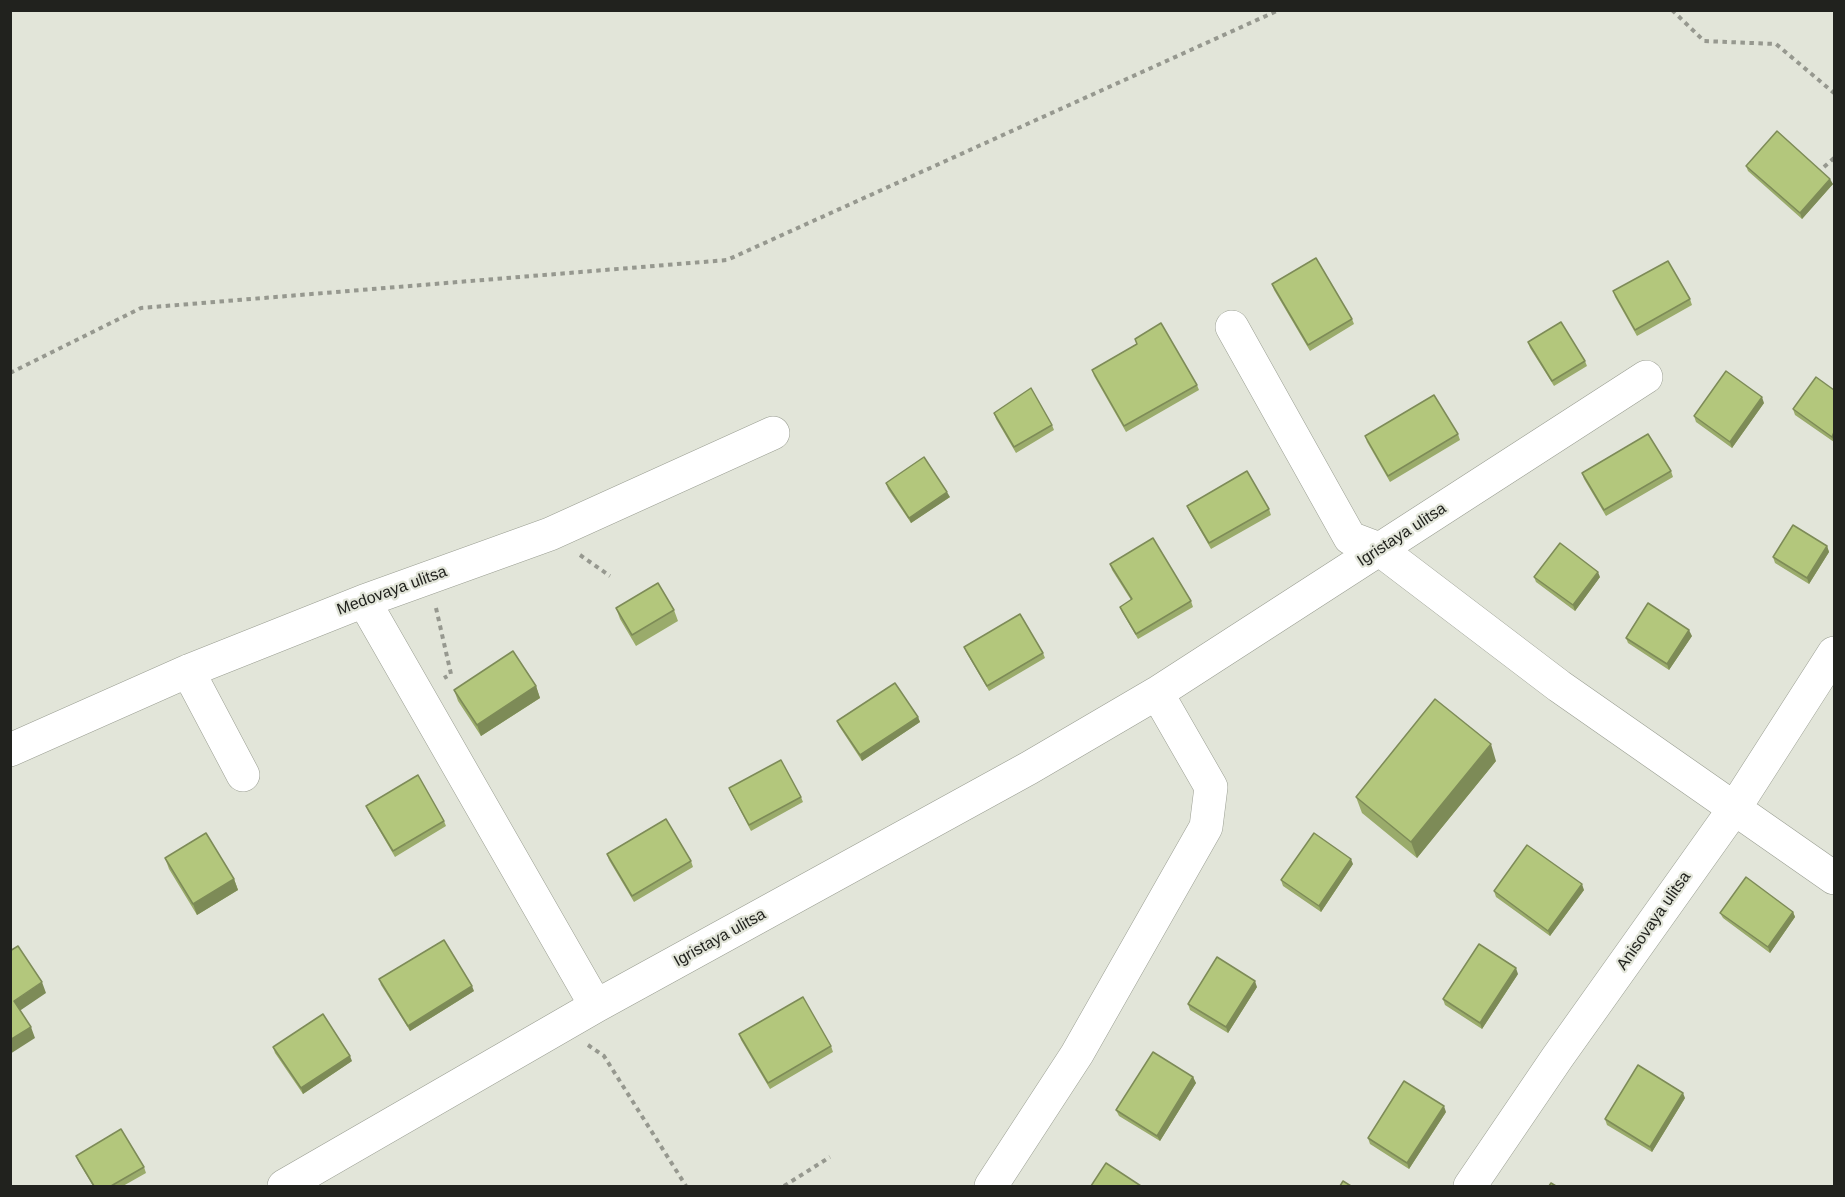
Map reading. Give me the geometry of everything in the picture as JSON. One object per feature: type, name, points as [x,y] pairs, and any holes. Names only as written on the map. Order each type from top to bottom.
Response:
[{"type":"street","points":[[1232,327],[1350,538],[1379,549],[1559,686],[1834,878]]},
{"type":"street","name":"Igristaya ulitsa","points":[[284,1186],[597,1006],[1029,768],[1157,693],[1646,377]]},
{"type":"street","name":"Medovaya ulitsa","points":[[10,750],[188,671],[364,601],[550,534],[773,433]]},
{"type":"street","points":[[364,601],[597,1006]]},
{"type":"street","name":"Anisovaya ulitsa","points":[[1470,1186],[1557,1058],[1734,809],[1834,653]]},
{"type":"street","points":[[188,671],[243,775]]},
{"type":"street","points":[[991,1186],[1077,1054],[1206,827],[1211,787],[1157,693]]},
{"type":"path","points":[[10,372],[141,308],[727,260],[1279,10]]},
{"type":"path","points":[[1672,10],[1704,40],[1776,44],[1834,93]]},
{"type":"path","points":[[1824,167],[1834,158]]},
{"type":"path","points":[[417,694],[451,674],[430,577]]},
{"type":"path","points":[[560,1027],[604,1056],[686,1186]]},
{"type":"path","points":[[784,1186],[830,1157]]},
{"type":"building","points":[[1777,131],[1830,179],[1800,213],[1746,166]]},
{"type":"building","points":[[1316,258],[1352,319],[1308,345],[1272,284]]},
{"type":"building","points":[[1668,261],[1690,299],[1635,330],[1613,291]]},
{"type":"building","points":[[1561,322],[1585,361],[1552,381],[1528,342]]},
{"type":"building","points":[[1161,323],[1197,385],[1124,426],[1092,370],[1137,344],[1135,339]]},
{"type":"building","points":[[1726,371],[1762,397],[1730,442],[1694,416]]},
{"type":"building","points":[[1816,377],[1834,390],[1832,437],[1793,409]]},
{"type":"building","points":[[1031,388],[1052,425],[1014,447],[994,413]]},
{"type":"building","points":[[1434,395],[1458,434],[1388,476],[1365,436]]},
{"type":"building","points":[[1648,434],[1671,471],[1604,510],[1582,473]]},
{"type":"building","points":[[924,457],[947,492],[909,518],[886,483]]},
{"type":"building","points":[[1247,471],[1269,509],[1209,543],[1187,506]]},
{"type":"building","points":[[1793,525],[1827,546],[1807,578],[1773,557]]},
{"type":"building","points":[[1153,538],[1191,601],[1136,634],[1120,607],[1132,599],[1110,564]]},
{"type":"building","points":[[1560,543],[1598,572],[1573,605],[1534,577]]},
{"type":"building","points":[[658,583],[674,610],[632,635],[616,608]]},
{"type":"building","points":[[1648,603],[1689,630],[1667,664],[1626,638]]},
{"type":"building","points":[[1020,614],[1043,653],[987,686],[964,647]]},
{"type":"building","points":[[513,651],[536,686],[477,725],[454,690]]},
{"type":"building","points":[[895,683],[918,717],[860,755],[837,721]]},
{"type":"building","points":[[1435,699],[1491,744],[1411,842],[1356,797]]},
{"type":"building","points":[[781,760],[801,797],[749,825],[729,788]]},
{"type":"building","points":[[418,775],[444,821],[393,851],[366,806]]},
{"type":"building","points":[[666,819],[691,861],[632,896],[607,854]]},
{"type":"building","points":[[206,833],[234,879],[193,904],[165,858]]},
{"type":"building","points":[[1314,833],[1351,859],[1319,906],[1281,880]]},
{"type":"building","points":[[1527,845],[1582,884],[1548,931],[1494,891]]},
{"type":"building","points":[[1746,877],[1793,912],[1768,947],[1720,913]]},
{"type":"building","points":[[444,940],[472,986],[408,1026],[379,979]]},
{"type":"building","points":[[1479,944],[1516,968],[1480,1023],[1443,999]]},
{"type":"building","points":[[18,946],[42,982],[14,1001],[31,1027],[10,1040],[10,951]]},
{"type":"building","points":[[1217,957],[1255,981],[1226,1027],[1188,1004]]},
{"type":"building","points":[[803,997],[831,1046],[768,1083],[739,1034]]},
{"type":"building","points":[[323,1014],[350,1056],[301,1088],[273,1047]]},
{"type":"building","points":[[1153,1052],[1193,1077],[1157,1136],[1116,1110]]},
{"type":"building","points":[[1638,1065],[1683,1093],[1650,1147],[1605,1119]]},
{"type":"building","points":[[1404,1081],[1444,1106],[1407,1163],[1368,1138]]},
{"type":"building","points":[[121,1129],[144,1167],[111,1186],[94,1186],[76,1156]]},
{"type":"building","points":[[1106,1163],[1141,1186],[1091,1186]]},
{"type":"building","points":[[1343,1181],[1351,1186],[1340,1186]]}]
